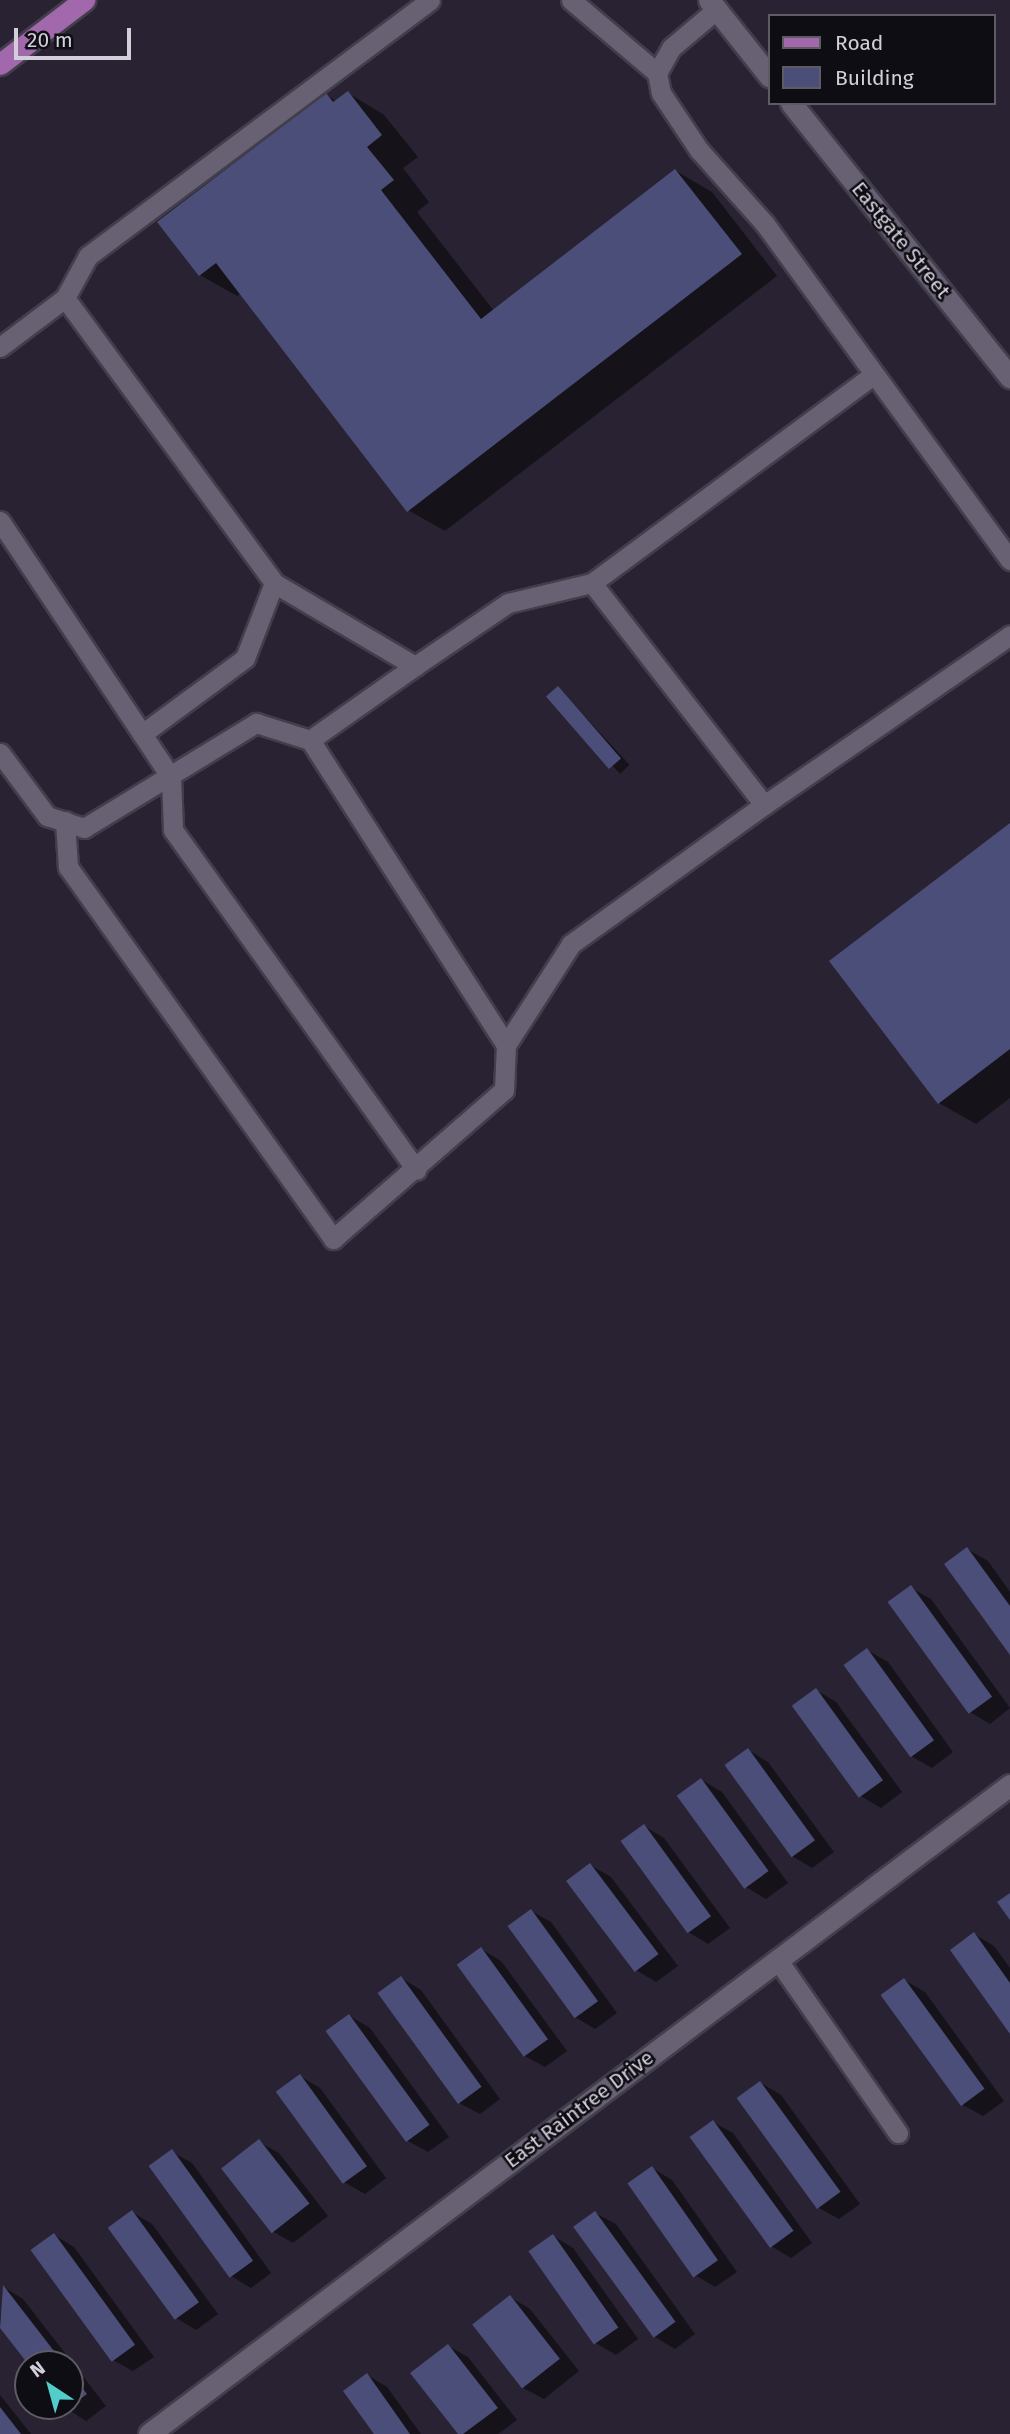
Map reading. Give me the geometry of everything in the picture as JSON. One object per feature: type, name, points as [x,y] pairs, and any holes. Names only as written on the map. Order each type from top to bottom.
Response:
[{"type":"main road","points":[[0,64],[84,0]]},
{"type":"street","points":[[713,5],[768,74]]},
{"type":"street","name":"Eastgate Street","points":[[794,105],[1010,377]]},
{"type":"street","name":"East Raintree Drive","points":[[149,2434],[1010,1785]]},
{"type":"lane","points":[[0,347],[65,298],[88,256],[430,0]]},
{"type":"lane","points":[[571,0],[657,73]]},
{"type":"lane","points":[[713,5],[671,48],[657,73],[660,93],[699,150],[765,225],[1010,560]]},
{"type":"lane","points":[[65,298],[274,583],[415,666]]},
{"type":"lane","points":[[310,740],[508,603],[592,583],[873,375]]},
{"type":"lane","points":[[0,521],[171,776],[173,830],[416,1170]]},
{"type":"lane","points":[[142,734],[245,658],[274,583]]},
{"type":"lane","points":[[592,583],[764,805]]},
{"type":"lane","points":[[65,821],[68,867],[333,1239],[416,1170],[504,1090],[506,1045],[571,944],[764,805],[1010,635]]},
{"type":"lane","points":[[0,753],[47,816],[84,828],[256,723],[310,740],[506,1045]]},
{"type":"lane","points":[[777,1959],[898,2133]]},
{"type":"building","points":[[348,91],[382,135],[367,147],[394,180],[381,190],[481,319],[675,169],[742,254],[407,512],[216,263],[199,276],[157,222],[326,93],[333,102]]},
{"type":"building","points":[[558,686],[621,758],[609,769],[546,696]]},
{"type":"building","points":[[1010,823],[1010,1049],[938,1104],[829,961]]},
{"type":"building","points":[[967,1547],[1010,1606],[1010,1655],[944,1564]]},
{"type":"building","points":[[911,1585],[992,1697],[969,1714],[888,1602]]},
{"type":"building","points":[[867,1648],[934,1740],[911,1757],[844,1665]]},
{"type":"building","points":[[816,1688],[883,1780],[859,1798],[792,1706]]},
{"type":"building","points":[[748,1748],[815,1840],[792,1857],[725,1765]]},
{"type":"building","points":[[701,1778],[769,1871],[744,1889],[677,1796]]},
{"type":"building","points":[[644,1824],[711,1916],[688,1933],[621,1841]]},
{"type":"building","points":[[590,1863],[659,1954],[635,1972],[566,1881]]},
{"type":"building","points":[[1010,1893],[1010,1920],[997,1902]]},
{"type":"building","points":[[531,1909],[598,2001],[575,2018],[508,1926]]},
{"type":"building","points":[[974,1932],[1010,1983],[1010,2034],[950,1950]]},
{"type":"building","points":[[481,1947],[548,2039],[524,2057],[457,1965]]},
{"type":"building","points":[[401,1976],[482,2087],[458,2104],[378,1993]]},
{"type":"building","points":[[904,1978],[985,2089],[961,2106],[881,1995]]},
{"type":"building","points":[[349,2014],[430,2125],[406,2142],[326,2031]]},
{"type":"building","points":[[300,2074],[367,2166],[343,2184],[276,2092]]},
{"type":"building","points":[[760,2081],[841,2192],[817,2209],[737,2098]]},
{"type":"building","points":[[713,2120],[794,2231],[770,2248],[690,2137]]},
{"type":"building","points":[[259,2139],[309,2204],[272,2233],[221,2169]]},
{"type":"building","points":[[172,2149],[253,2261],[230,2278],[149,2166]]},
{"type":"building","points":[[652,2166],[718,2260],[693,2277],[627,2183]]},
{"type":"building","points":[[132,2210],[199,2302],[175,2320],[108,2228]]},
{"type":"building","points":[[595,2211],[676,2322],[654,2338],[573,2227]]},
{"type":"building","points":[[54,2233],[135,2345],[112,2362],[31,2250]]},
{"type":"building","points":[[553,2234],[618,2327],[594,2345],[528,2251]]},
{"type":"building","points":[[3,2285],[53,2350],[17,2350],[0,2328]]},
{"type":"building","points":[[510,2295],[560,2359],[522,2388],[472,2325]]},
{"type":"building","points":[[448,2344],[498,2408],[463,2434],[458,2434],[410,2373]]},
{"type":"building","points":[[367,2373],[410,2434],[374,2434],[343,2391]]},
{"type":"building","points":[[0,2407],[21,2434],[0,2434]]}]
